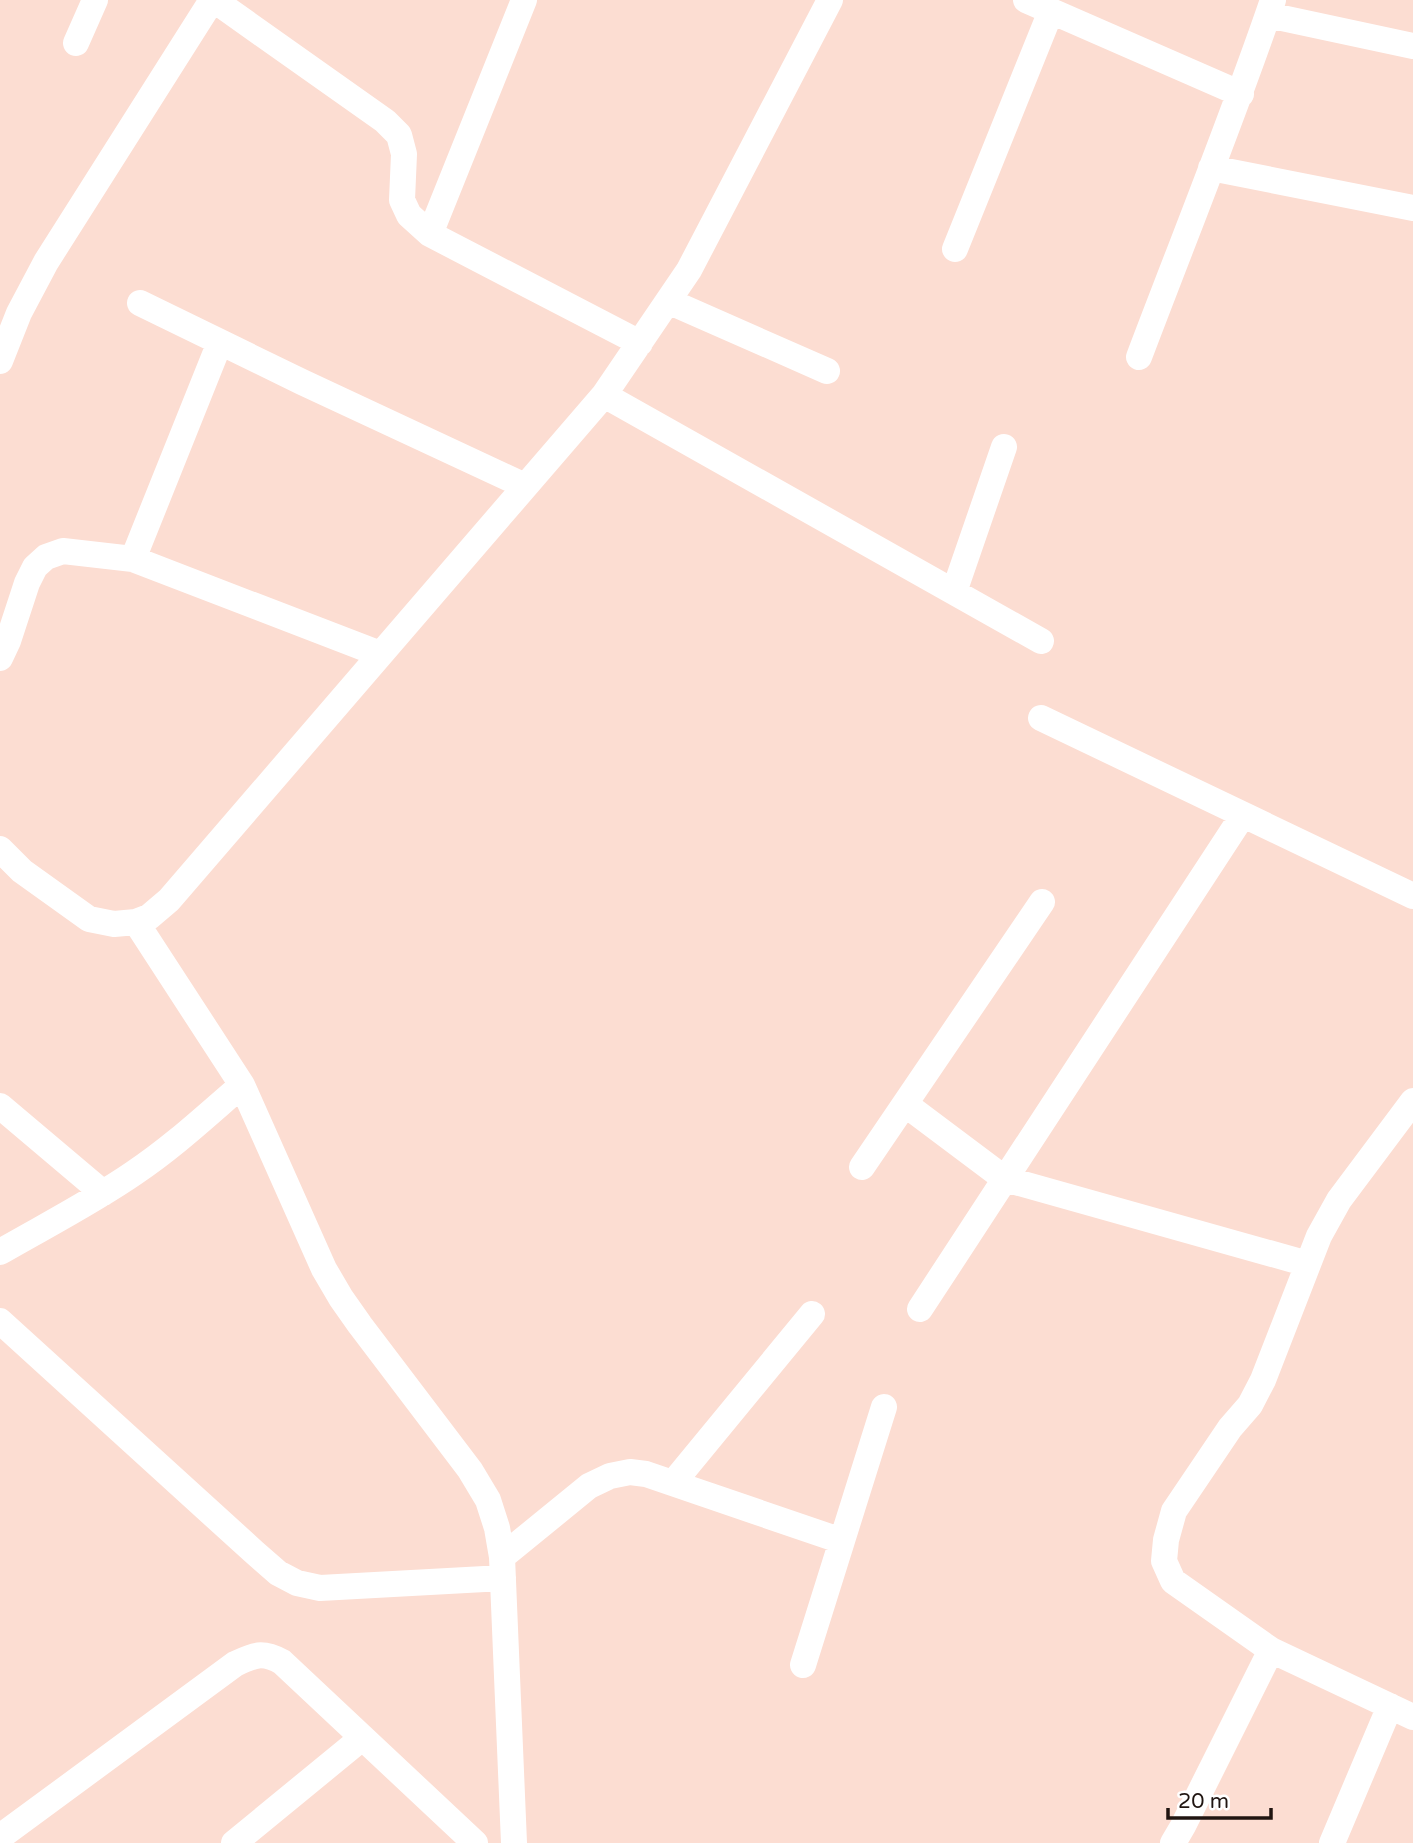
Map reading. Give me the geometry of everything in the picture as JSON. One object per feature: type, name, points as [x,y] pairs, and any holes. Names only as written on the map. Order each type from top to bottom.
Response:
[{"type":"street","points":[[76,43],[95,0]]},
{"type":"street","points":[[0,361],[19,313],[46,262],[213,0],[253,12],[399,135],[404,154],[402,200],[409,215],[430,234],[640,343]]},
{"type":"street","points":[[430,234],[524,0]]},
{"type":"street","points":[[0,849],[22,871],[89,919],[114,924],[136,922],[149,917],[169,900],[604,395],[689,270],[830,0]]},
{"type":"street","points":[[1026,0],[1241,94]]},
{"type":"street","points":[[1139,357],[1241,94],[1271,7],[1413,46]]},
{"type":"street","points":[[955,248],[1051,11]]},
{"type":"street","points":[[1211,168],[1413,208]]},
{"type":"street","points":[[668,301],[827,371]]},
{"type":"street","points":[[141,303],[525,486]]},
{"type":"street","points":[[133,559],[220,342]]},
{"type":"street","points":[[604,395],[1041,641]]},
{"type":"street","points":[[954,592],[1004,447]]},
{"type":"street","points":[[0,658],[35,567],[46,557],[63,551],[133,559],[380,654]]},
{"type":"street","points":[[1041,718],[1413,896]]},
{"type":"street","points":[[920,1308],[1243,815]]},
{"type":"street","points":[[862,1167],[1042,902]]},
{"type":"street","points":[[136,922],[242,1085],[324,1269],[360,1325],[470,1470],[488,1500],[497,1528],[502,1567],[514,1843]]},
{"type":"street","points":[[0,1252],[103,1193],[160,1154],[242,1085]]},
{"type":"street","points":[[1332,1843],[1401,1711],[1271,1650],[1174,1581],[1164,1561],[1166,1540],[1174,1511],[1230,1428],[1250,1405],[1319,1236],[1339,1200],[1413,1101]]},
{"type":"street","points":[[905,1104],[1005,1179],[1308,1264]]},
{"type":"street","points":[[0,1106],[103,1193]]},
{"type":"street","points":[[673,1483],[812,1314]]},
{"type":"street","points":[[0,1321],[254,1552],[278,1573],[296,1583],[320,1588],[502,1567],[589,1486],[610,1476],[630,1472],[646,1474],[842,1541]]},
{"type":"street","points":[[803,1665],[884,1407]]},
{"type":"street","points":[[1173,1843],[1271,1650]]},
{"type":"street","points":[[0,1837],[235,1664],[255,1655],[270,1655],[282,1662],[475,1843]]},
{"type":"street","points":[[234,1843],[362,1738]]}]
